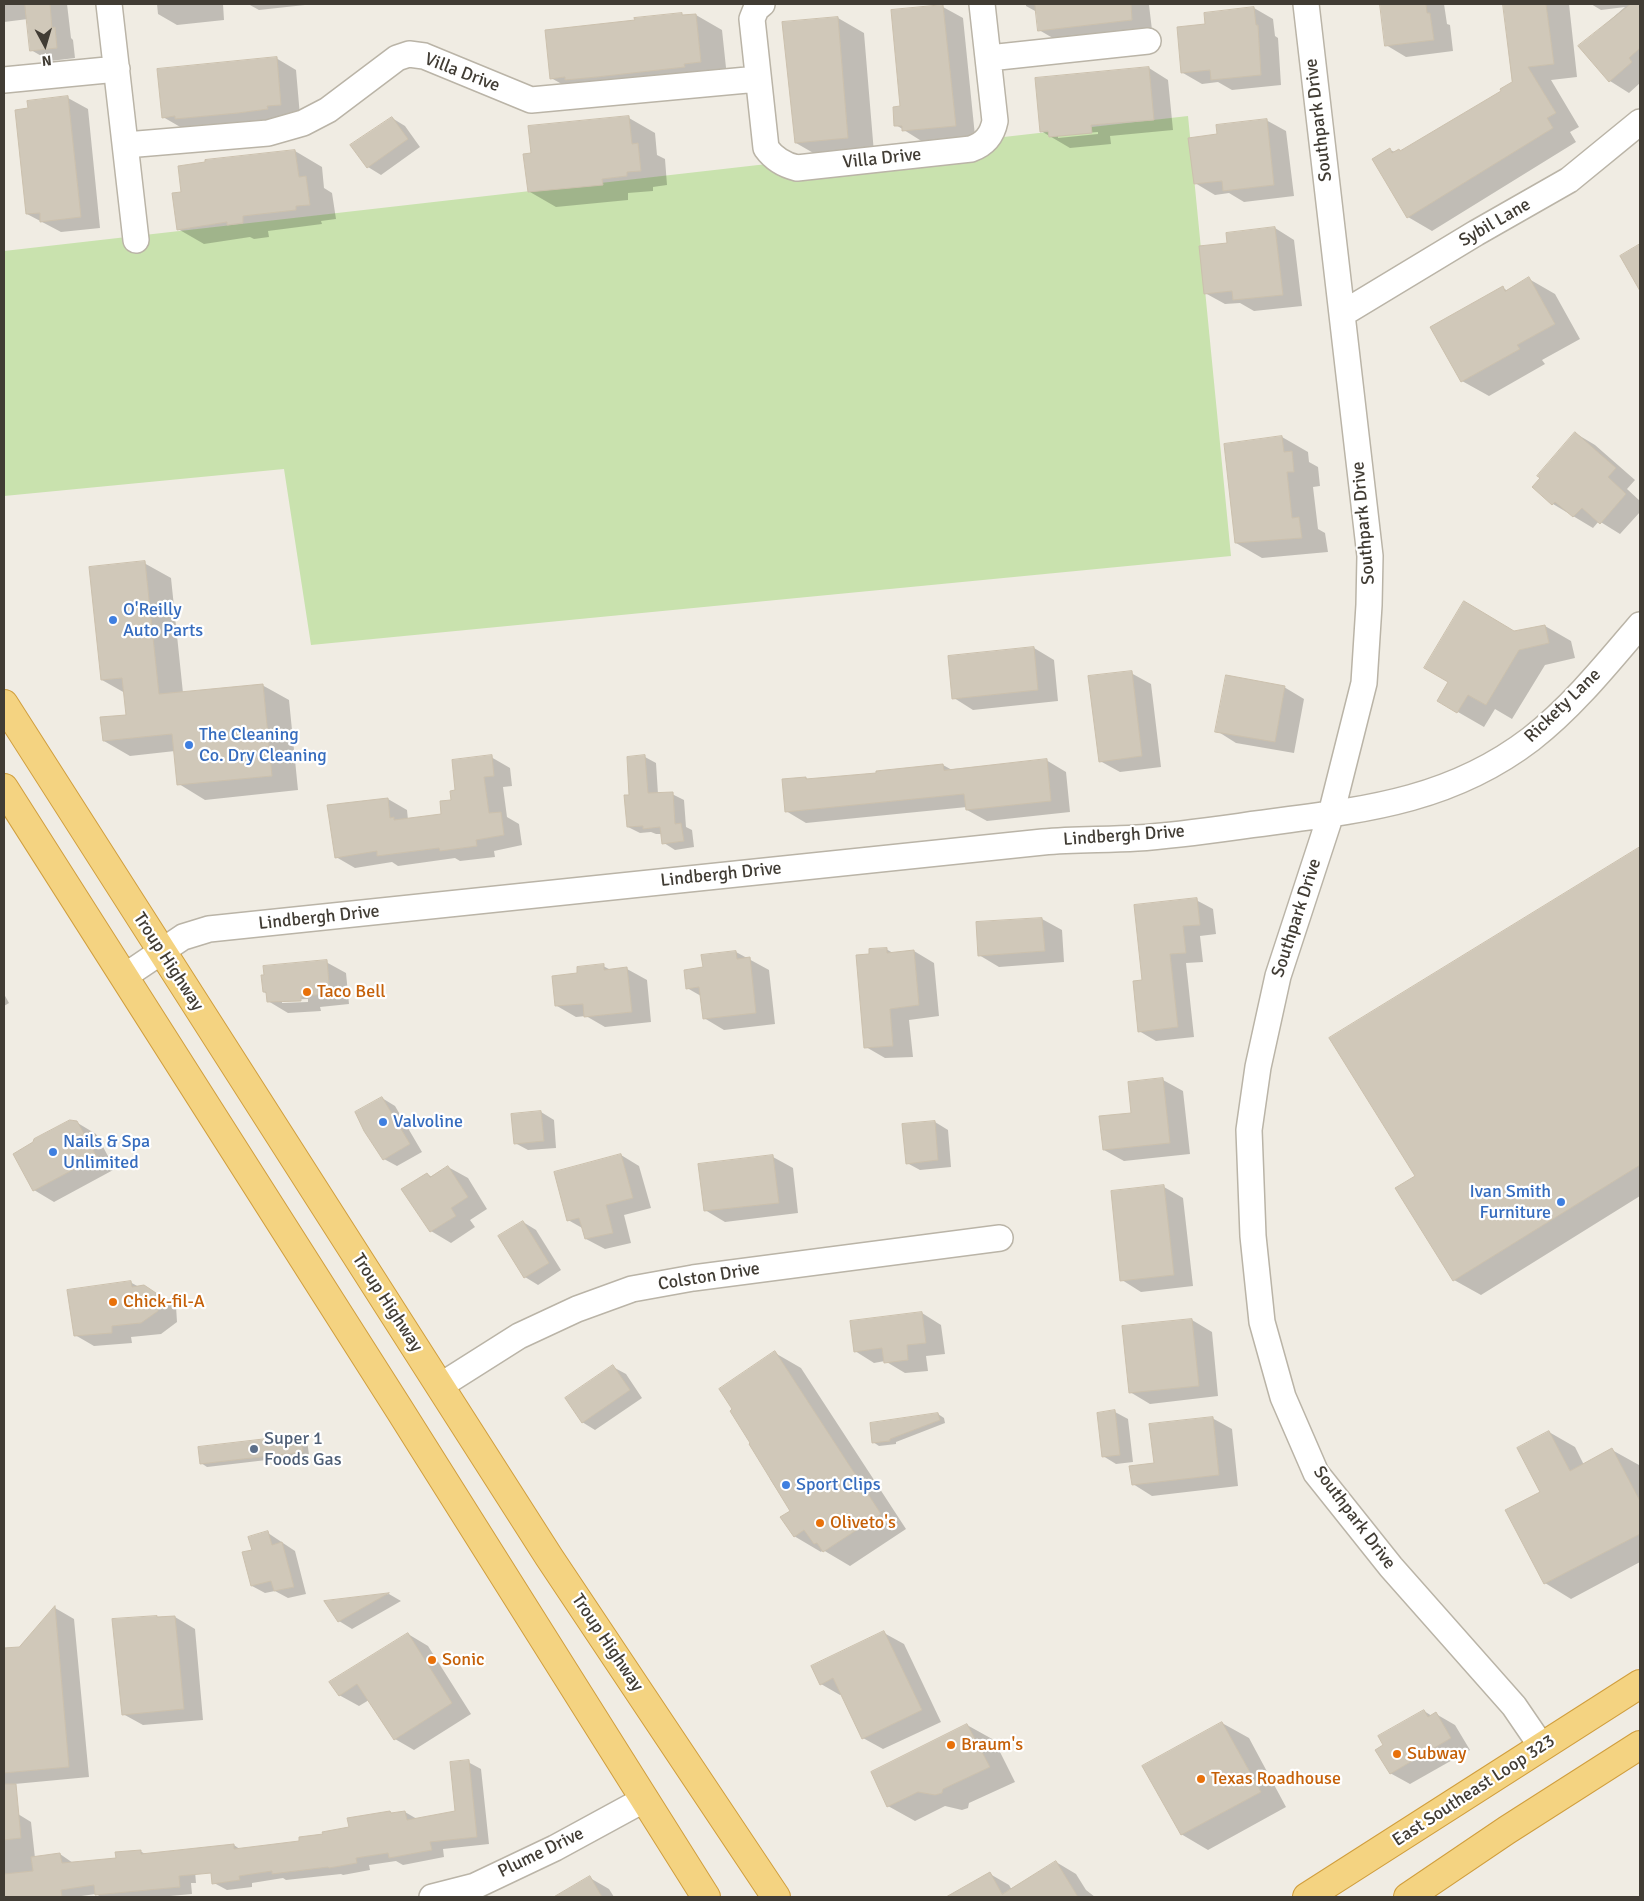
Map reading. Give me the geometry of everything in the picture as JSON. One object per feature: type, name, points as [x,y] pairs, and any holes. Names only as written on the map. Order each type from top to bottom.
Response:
[{"type":"highway","name":"Troup Highway","points":[[4,704],[558,1571],[776,1897]]},
{"type":"highway","points":[[4,788],[125,976],[706,1897]]},
{"type":"highway","name":"East Southeast Loop 323","points":[[1307,1897],[1640,1684]]},
{"type":"highway","points":[[1408,1897],[1507,1830],[1640,1745]]},
{"type":"street","points":[[109,4],[136,240]]},
{"type":"street","name":"Villa Drive","points":[[762,4],[756,9],[752,19],[766,148],[772,157],[786,165],[797,168],[970,150],[988,140],[993,131],[995,121],[982,4]]},
{"type":"street","name":"Southpark Drive","points":[[1306,4],[1370,556],[1369,605],[1364,683],[1331,814],[1278,976],[1258,1066],[1249,1130],[1253,1236],[1262,1322],[1283,1397],[1316,1473],[1391,1567],[1514,1706],[1542,1747]]},
{"type":"street","points":[[989,58],[1148,41]]},
{"type":"street","name":"Villa Drive","points":[[126,145],[268,133],[304,123],[328,110],[397,58],[410,54],[424,56],[530,100],[758,79]]},
{"type":"street","points":[[4,80],[117,69]]},
{"type":"street","name":"Sybil Lane","points":[[1342,314],[1476,233],[1570,180],[1640,122]]},
{"type":"street","name":"Rickety Lane","points":[[1331,814],[1422,796],[1488,768],[1530,740],[1549,724],[1584,689],[1640,625]]},
{"type":"street","name":"Lindbergh Drive","points":[[125,976],[183,937],[209,930],[1043,842],[1164,836],[1331,814]]},
{"type":"street","name":"Colston Drive","points":[[440,1386],[519,1336],[577,1308],[632,1290],[693,1278],[1000,1238]]},
{"type":"street","name":"Plume Drive","points":[[432,1897],[474,1886],[555,1848],[645,1799]]},
{"type":"green space","points":[[1188,116],[1231,556],[311,645],[284,469],[4,496],[4,251]]},
{"type":"building","points":[[25,4],[50,4],[52,28],[55,27],[57,48],[30,51]]},
{"type":"building","points":[[1035,4],[1131,4],[1132,20],[1038,31]]},
{"type":"building","points":[[1380,4],[1426,4],[1427,13],[1430,13],[1434,40],[1385,46]]},
{"type":"building","points":[[1503,4],[1546,4],[1554,64],[1528,67],[1556,113],[1547,118],[1553,128],[1407,218],[1372,159],[1390,148],[1392,153],[1399,149],[1400,151],[1501,91],[1500,89],[1512,82]]},
{"type":"building","points":[[1631,4],[1640,4],[1640,48],[1629,58],[1632,62],[1609,82],[1578,46]]},
{"type":"building","points":[[943,5],[956,126],[902,131],[902,126],[894,126],[893,107],[900,106],[891,10]]},
{"type":"building","points":[[1254,7],[1256,25],[1258,25],[1261,75],[1211,80],[1210,70],[1181,73],[1177,27],[1205,24],[1204,13]]},
{"type":"building","points":[[682,13],[682,15],[696,14],[701,62],[684,64],[685,67],[597,77],[565,80],[565,77],[550,79],[545,30]]},
{"type":"building","points":[[838,17],[848,138],[795,143],[782,22]]},
{"type":"building","points":[[277,57],[281,105],[267,106],[268,109],[238,113],[175,119],[175,116],[162,118],[157,69]]},
{"type":"building","points":[[1149,67],[1154,120],[1091,125],[1092,133],[1049,137],[1048,131],[1040,132],[1035,78]]},
{"type":"building","points":[[68,96],[81,217],[40,222],[40,213],[26,214],[15,110],[28,108],[27,101]]},
{"type":"building","points":[[629,116],[632,144],[638,143],[641,171],[627,172],[627,176],[602,179],[603,185],[528,192],[523,154],[531,153],[528,126]]},
{"type":"building","points":[[392,117],[408,139],[367,168],[350,145]]},
{"type":"building","points":[[1267,119],[1274,185],[1223,191],[1222,181],[1194,184],[1188,138],[1217,134],[1216,125]]},
{"type":"building","points":[[295,150],[299,177],[306,176],[310,205],[296,206],[296,210],[243,216],[243,223],[227,225],[227,222],[177,230],[172,193],[181,192],[178,166],[205,162],[205,160]]},
{"type":"building","points":[[1275,227],[1283,295],[1233,300],[1232,291],[1204,294],[1199,246],[1227,243],[1226,233]]},
{"type":"building","points":[[1640,244],[1640,291],[1620,256]]},
{"type":"building","points":[[1529,277],[1555,324],[1517,345],[1520,349],[1461,382],[1430,327],[1503,286],[1505,291]]},
{"type":"building","points":[[1575,432],[1616,468],[1608,477],[1626,494],[1600,524],[1582,508],[1573,517],[1555,502],[1552,505],[1532,487],[1540,478],[1537,476]]},
{"type":"building","points":[[1282,436],[1284,452],[1292,451],[1294,472],[1287,472],[1292,518],[1299,517],[1302,538],[1235,543],[1224,444]]},
{"type":"building","points":[[145,561],[159,694],[263,684],[272,776],[177,785],[172,734],[103,741],[100,717],[126,715],[122,678],[101,680],[89,567]]},
{"type":"building","points":[[1464,601],[1514,631],[1545,625],[1549,643],[1519,650],[1486,705],[1468,695],[1457,713],[1437,701],[1448,682],[1424,668]]},
{"type":"building","points":[[1034,647],[1038,690],[952,699],[948,656]]},
{"type":"building","points":[[1132,671],[1142,756],[1099,762],[1088,676]]},
{"type":"building","points":[[1226,675],[1285,686],[1275,742],[1215,732]]},
{"type":"building","points":[[492,755],[494,776],[484,777],[489,813],[501,812],[504,835],[476,840],[477,846],[440,851],[439,848],[377,856],[377,851],[335,858],[327,805],[388,798],[390,818],[394,817],[394,820],[441,814],[440,801],[451,800],[450,791],[455,790],[452,760]]},
{"type":"building","points":[[645,755],[648,793],[673,792],[675,824],[681,823],[684,841],[662,844],[660,827],[643,829],[643,826],[627,827],[624,795],[629,795],[627,757]]},
{"type":"building","points":[[1047,759],[1051,801],[966,810],[964,794],[785,812],[782,779],[806,777],[806,779],[876,773],[876,771],[943,764],[944,770]]},
{"type":"building","points":[[1640,847],[1640,1165],[1453,1281],[1395,1188],[1415,1176],[1329,1038]]},
{"type":"building","points":[[1197,898],[1200,925],[1183,926],[1186,953],[1170,954],[1178,1027],[1138,1032],[1133,981],[1142,980],[1134,905]]},
{"type":"building","points":[[1042,918],[1045,951],[978,956],[976,922]]},
{"type":"building","points":[[887,948],[887,953],[914,950],[919,1005],[890,1009],[893,1046],[864,1048],[856,955],[869,954],[869,949]]},
{"type":"building","points":[[736,951],[737,959],[750,957],[756,1013],[703,1019],[699,987],[686,989],[684,970],[703,967],[701,955]]},
{"type":"building","points":[[327,960],[330,994],[301,996],[301,1001],[267,1002],[266,992],[263,992],[261,975],[264,975],[263,966]]},
{"type":"building","points":[[604,964],[604,970],[627,967],[632,1012],[584,1017],[583,1004],[555,1006],[552,976],[577,973],[577,967]]},
{"type":"building","points":[[1163,1078],[1170,1143],[1103,1150],[1099,1116],[1131,1113],[1128,1082]]},
{"type":"building","points":[[382,1097],[410,1144],[383,1160],[364,1131],[355,1112]]},
{"type":"building","points":[[541,1111],[544,1141],[514,1144],[511,1114]]},
{"type":"building","points":[[70,1120],[77,1121],[97,1157],[33,1191],[13,1154],[33,1142],[34,1139]]},
{"type":"building","points":[[935,1121],[938,1160],[906,1164],[902,1124]]},
{"type":"building","points":[[621,1154],[633,1198],[606,1205],[613,1233],[585,1239],[579,1218],[567,1221],[554,1172]]},
{"type":"building","points":[[773,1155],[779,1203],[704,1211],[698,1164]]},
{"type":"building","points":[[448,1166],[468,1197],[451,1208],[456,1216],[430,1232],[401,1189],[427,1173],[430,1177]]},
{"type":"building","points":[[1164,1185],[1174,1275],[1120,1281],[1111,1191]]},
{"type":"building","points":[[523,1221],[549,1263],[524,1278],[498,1236]]},
{"type":"building","name":"Chick-fil-A","points":[[131,1281],[132,1287],[144,1285],[156,1293],[158,1311],[141,1323],[112,1326],[112,1333],[74,1336],[67,1290]]},
{"type":"building","points":[[922,1312],[926,1343],[907,1345],[908,1360],[884,1363],[882,1348],[854,1352],[850,1321]]},
{"type":"building","points":[[1192,1319],[1199,1386],[1129,1393],[1122,1326]]},
{"type":"building","points":[[775,1351],[881,1514],[823,1552],[817,1543],[814,1544],[804,1530],[794,1537],[780,1517],[790,1511],[749,1444],[730,1411],[732,1409],[719,1389]]},
{"type":"building","points":[[613,1365],[630,1390],[582,1423],[565,1398]]},
{"type":"building","points":[[1115,1410],[1120,1455],[1102,1457],[1097,1413]]},
{"type":"building","points":[[938,1413],[940,1420],[890,1439],[890,1441],[872,1443],[870,1423]]},
{"type":"building","points":[[1213,1417],[1219,1475],[1132,1485],[1129,1466],[1154,1463],[1149,1424]]},
{"type":"building","points":[[1549,1431],[1570,1471],[1612,1448],[1640,1501],[1640,1534],[1544,1584],[1505,1510],[1540,1492],[1517,1448]]},
{"type":"building","points":[[301,1435],[303,1452],[200,1464],[198,1447]]},
{"type":"building","points":[[268,1531],[272,1545],[282,1542],[294,1587],[274,1591],[271,1581],[251,1586],[242,1552],[252,1550],[248,1537]]},
{"type":"building","points":[[389,1593],[338,1622],[324,1601]]},
{"type":"building","points":[[55,1606],[69,1767],[4,1773],[4,1648],[19,1647]]},
{"type":"building","points":[[175,1616],[184,1709],[122,1715],[112,1619]]},
{"type":"building","points":[[884,1631],[922,1710],[862,1739],[833,1678],[820,1685],[811,1666]]},
{"type":"building","points":[[408,1633],[452,1703],[394,1740],[357,1684],[339,1696],[329,1682]]},
{"type":"building","points":[[1424,1710],[1428,1717],[1436,1712],[1451,1738],[1390,1774],[1375,1750],[1383,1745],[1378,1736]]},
{"type":"building","name":"Texas Roadhouse","points":[[1222,1722],[1261,1792],[1181,1835],[1142,1766]]},
{"type":"building","name":"Braum's","points":[[967,1724],[990,1767],[943,1789],[942,1793],[935,1795],[918,1792],[887,1807],[871,1772]]},
{"type":"building","points":[[469,1760],[477,1837],[430,1842],[432,1850],[389,1858],[388,1853],[356,1858],[357,1863],[329,1868],[272,1874],[272,1871],[239,1876],[240,1880],[212,1884],[211,1873],[179,1876],[180,1887],[95,1895],[94,1885],[61,1890],[62,1897],[4,1897],[4,1874],[33,1871],[31,1857],[60,1853],[62,1863],[116,1858],[115,1852],[141,1850],[141,1854],[234,1844],[234,1849],[299,1841],[299,1837],[323,1834],[322,1832],[349,1827],[347,1818],[390,1811],[391,1813],[405,1811],[407,1820],[455,1811],[450,1762]]},
{"type":"building","points":[[4,1784],[16,1784],[21,1838],[4,1840]]},
{"type":"building","points":[[1056,1861],[1078,1897],[946,1897],[990,1872],[1002,1894]]},
{"type":"building","points":[[590,1876],[602,1897],[554,1897]]},
{"type":"place","name":"O'Reilly Auto Parts","points":[[113,620]]},
{"type":"place","name":"The Cleaning Co. Dry Cleaning","points":[[189,745]]},
{"type":"place","name":"Taco Bell","points":[[307,992]]},
{"type":"place","name":"Valvoline","points":[[383,1122]]},
{"type":"place","name":"Nails & Spa Unlimited","points":[[53,1152]]},
{"type":"place","name":"Ivan Smith Furniture","points":[[1561,1202]]},
{"type":"place","name":"Chick-fil-A","points":[[113,1302]]},
{"type":"place","name":"Super 1 Foods Gas","points":[[254,1449]]},
{"type":"place","name":"Sport Clips","points":[[786,1485]]},
{"type":"place","name":"Oliveto's","points":[[820,1523]]},
{"type":"place","name":"Sonic","points":[[432,1660]]},
{"type":"place","name":"Braum's","points":[[951,1745]]},
{"type":"place","name":"Subway","points":[[1397,1754]]},
{"type":"place","name":"Texas Roadhouse","points":[[1201,1779]]}]
